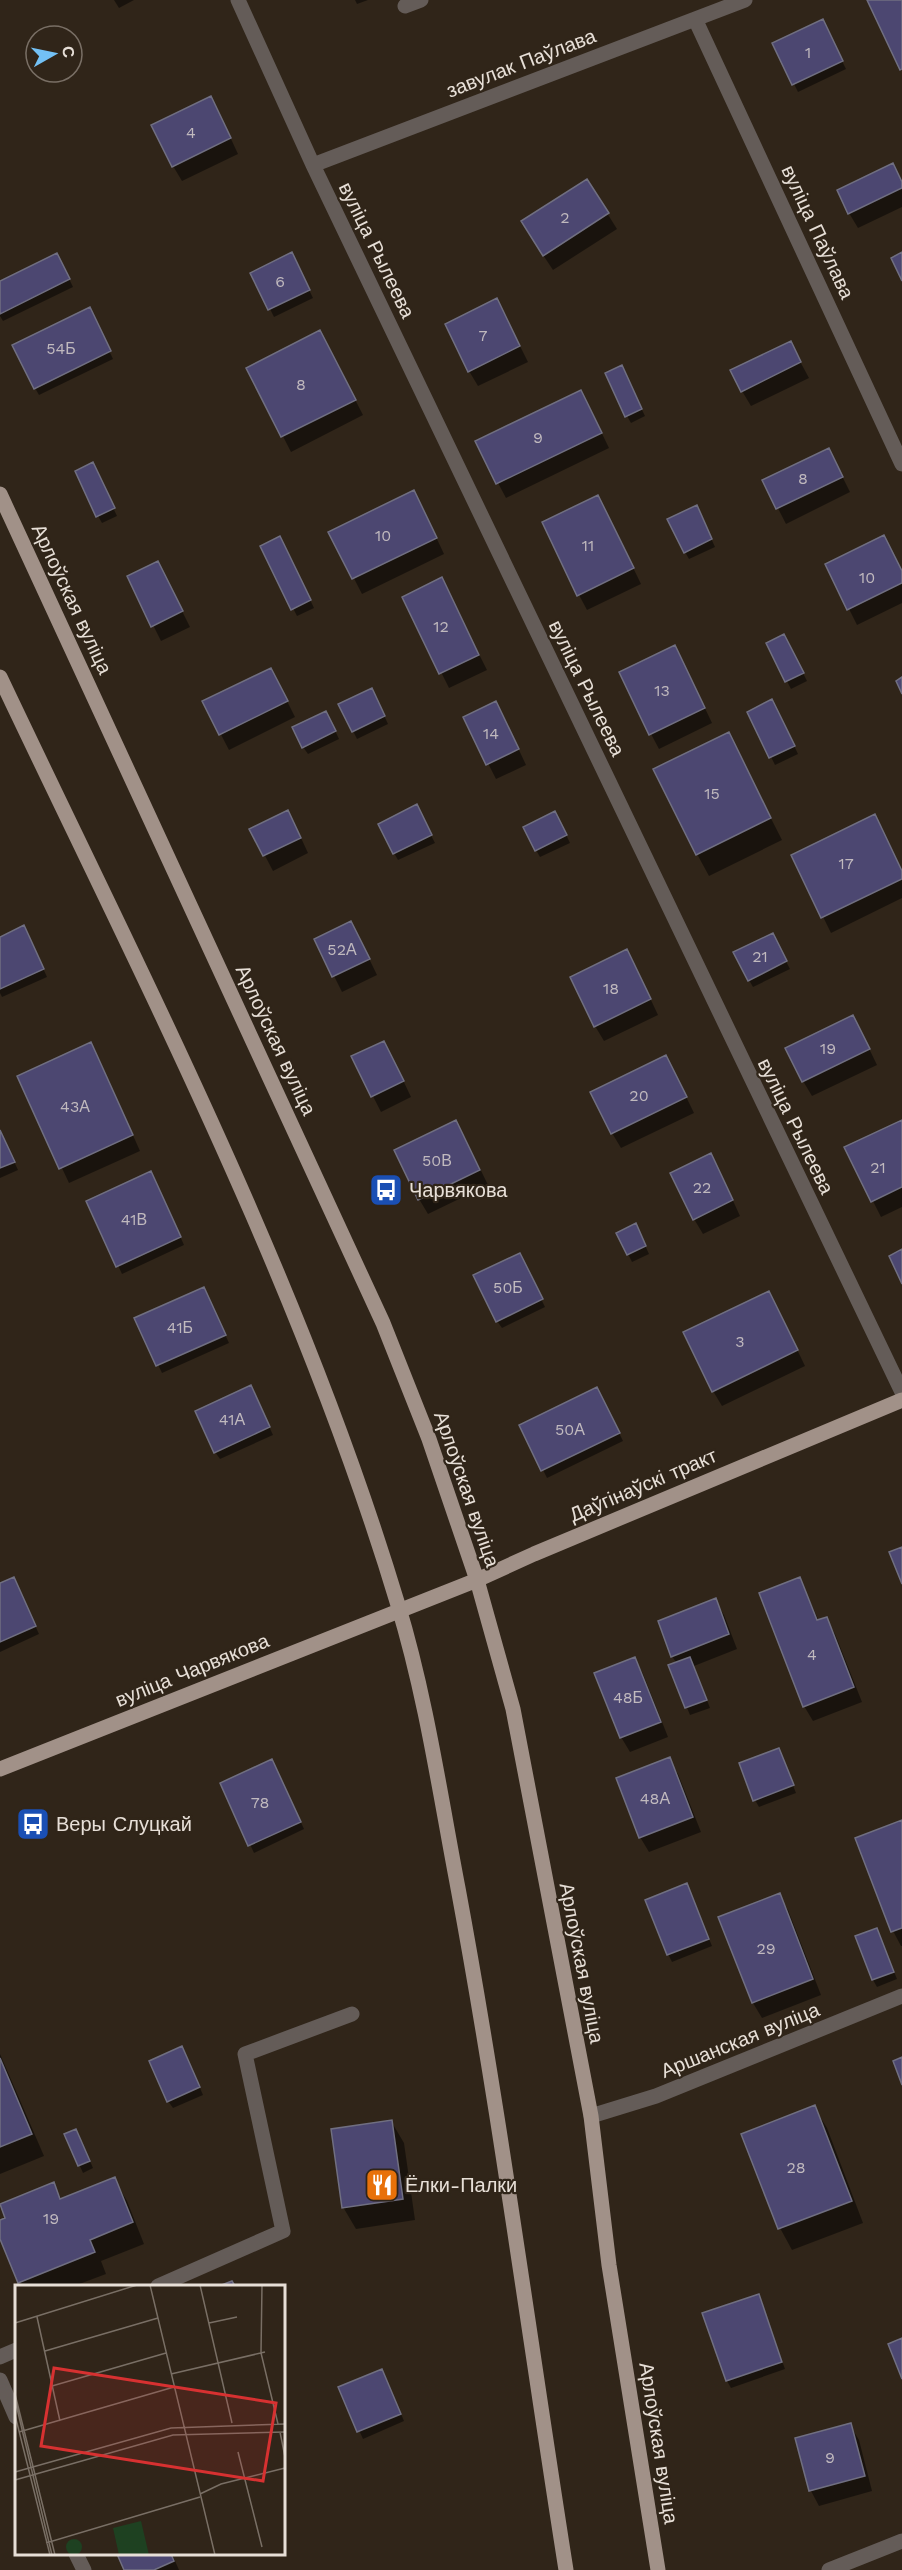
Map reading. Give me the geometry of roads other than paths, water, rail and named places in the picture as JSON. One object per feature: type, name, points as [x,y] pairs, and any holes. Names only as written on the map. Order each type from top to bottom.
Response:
[{"type":"main road","name":"Арлоўская вуліца","points":[[0,495],[383,1323],[429,1439],[477,1580],[513,1709],[591,2116],[609,2265],[658,2570]]},
{"type":"main road","points":[[0,677],[249,1206],[354,1465],[400,1611],[430,1737],[480,2008],[566,2570]]},
{"type":"main road","name":"Даўгінаўскі тракт","points":[[400,1611],[902,1400]]},
{"type":"main road","name":"вуліца Чарвякова","points":[[0,1769],[400,1611]]},
{"type":"street","name":"вуліца Рылеева","points":[[238,0],[313,165],[902,1392]]},
{"type":"street","points":[[405,6],[421,0]]},
{"type":"street","name":"завулак Паўлава","points":[[313,165],[745,0]]},
{"type":"street","name":"вуліца Паўлава","points":[[695,19],[902,464]]},
{"type":"street","name":"Аршанская вуліца","points":[[591,2116],[656,2096],[902,1996]]},
{"type":"street","points":[[160,2285],[283,2231],[245,2054],[352,2014]]},
{"type":"street","points":[[0,2357],[15,2350]]},
{"type":"street","points":[[0,2380],[15,2415]]},
{"type":"street","points":[[829,2570],[902,2541]]},
{"type":"street","points":[[77,2555],[84,2570]]},
{"type":"place","name":"Чарвякова","points":[[386,1190]]},
{"type":"place","name":"Веры Слуцкай","points":[[33,1824]]},
{"type":"place","name":"Ёлки-Палки","points":[[382,2185]]}]
